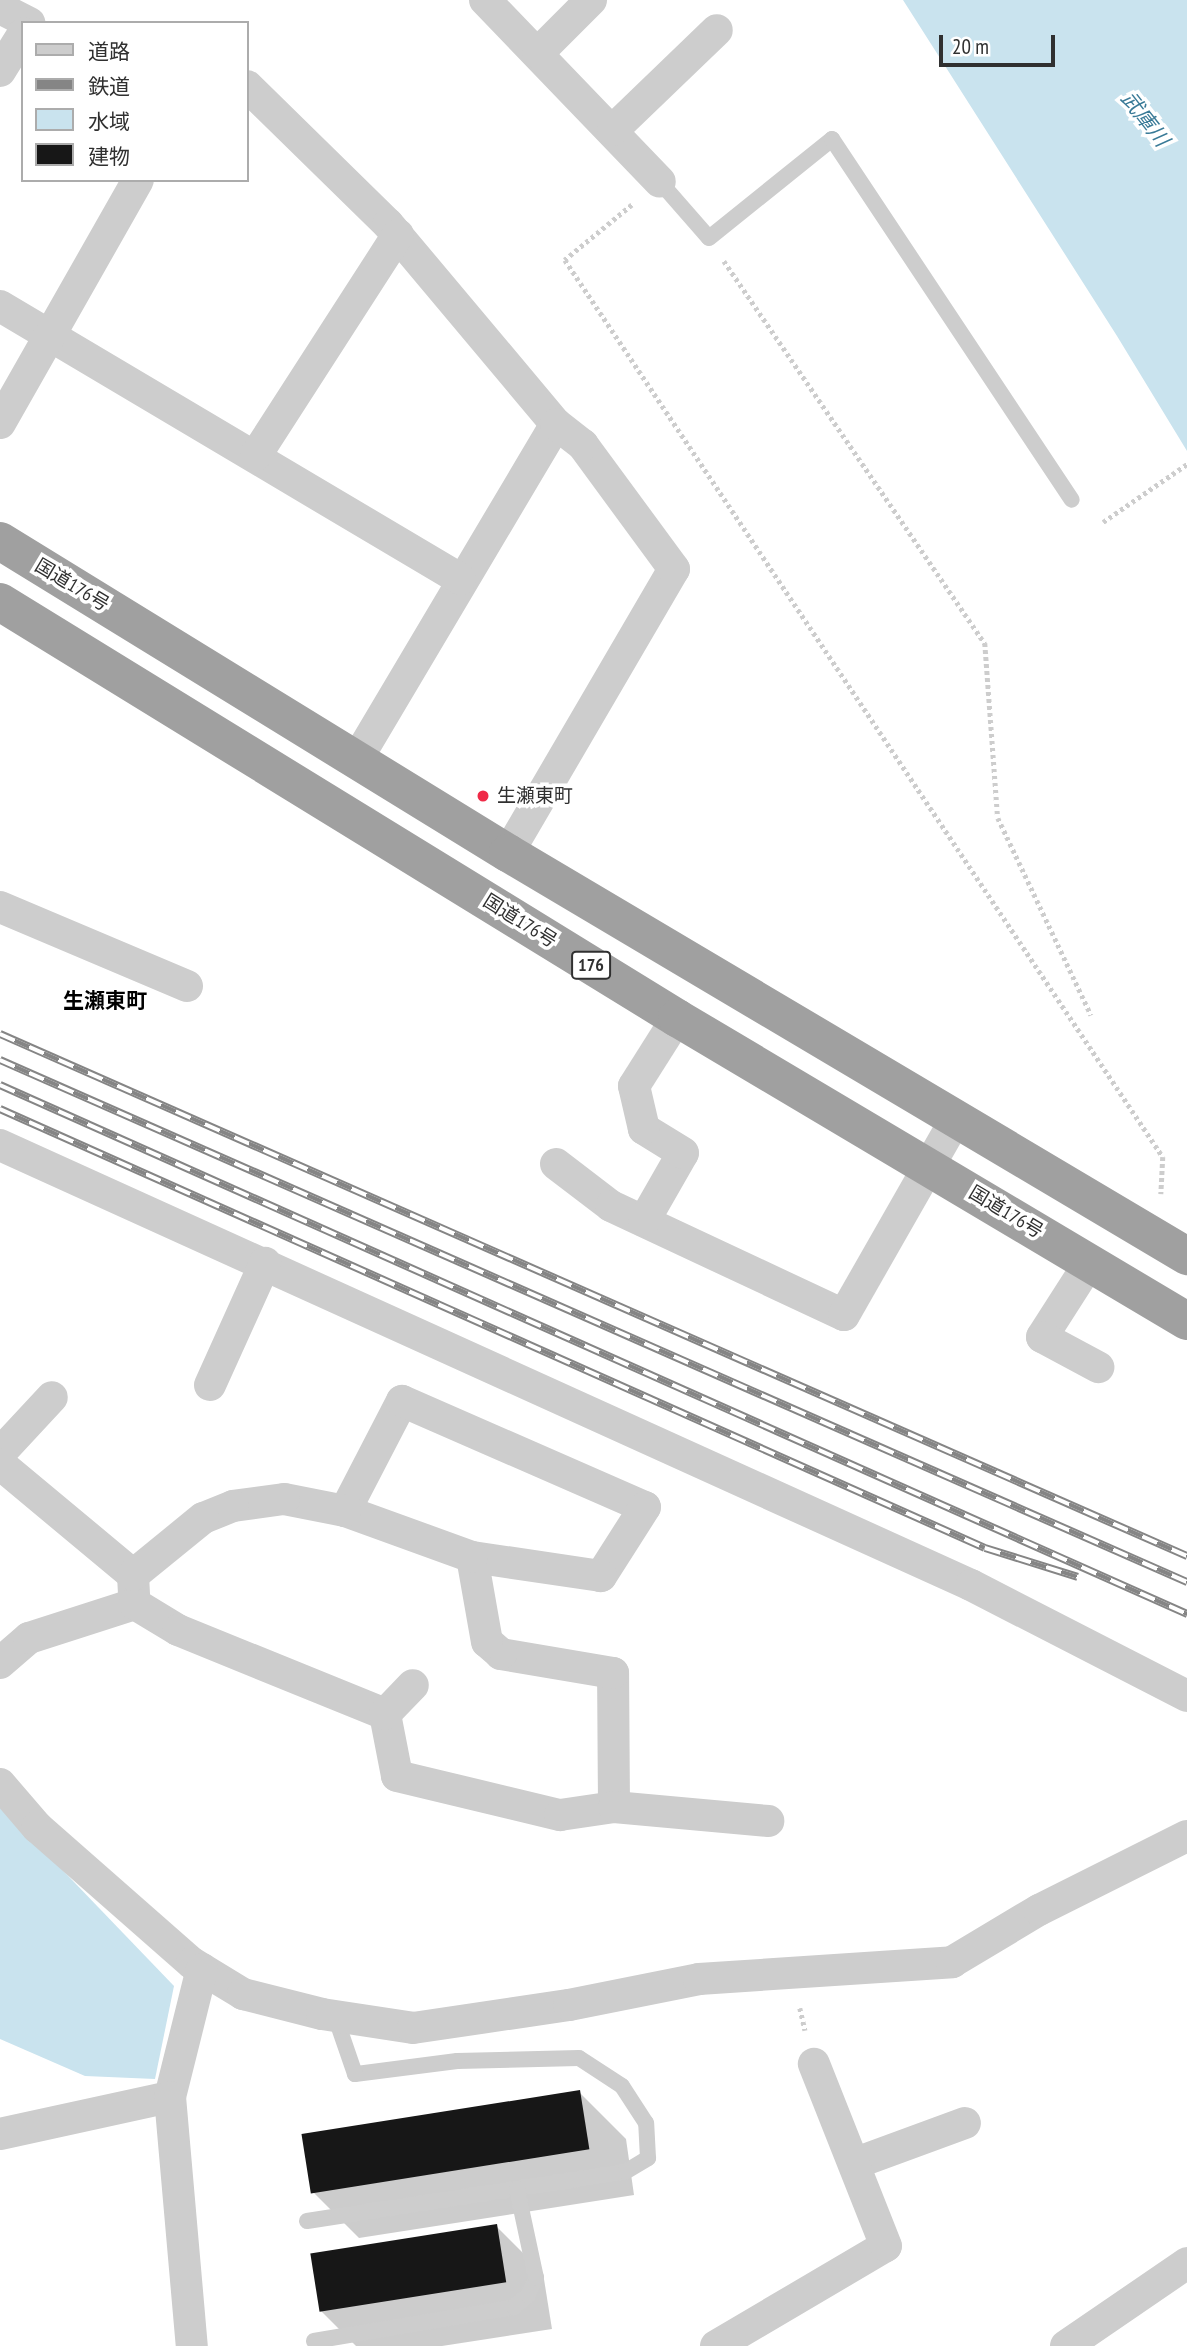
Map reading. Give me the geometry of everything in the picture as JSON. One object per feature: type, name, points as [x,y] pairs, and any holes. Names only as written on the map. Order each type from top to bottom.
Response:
[{"type":"highway","name":"国道176号","points":[[0,541],[358,757],[508,853],[957,1117],[1187,1256]]},
{"type":"highway","name":"国道176号","points":[[0,602],[677,1018],[932,1167],[1187,1321]]},
{"type":"street","points":[[485,0],[613,130],[660,182]]},
{"type":"street","points":[[538,53],[591,0]]},
{"type":"street","points":[[0,8],[25,21]]},
{"type":"street","points":[[613,130],[717,30]]},
{"type":"street","points":[[0,71],[21,37]]},
{"type":"street","points":[[248,87],[398,235],[556,424],[583,445],[674,569],[508,853]]},
{"type":"street","points":[[0,424],[137,182]]},
{"type":"street","points":[[256,455],[398,235]]},
{"type":"street","points":[[0,306],[256,455],[460,579]]},
{"type":"street","points":[[358,757],[460,579],[556,424]]},
{"type":"street","points":[[0,907],[187,986]]},
{"type":"street","points":[[644,1221],[683,1153],[644,1129],[634,1086],[677,1018]]},
{"type":"street","points":[[556,1164],[611,1206],[844,1315],[932,1167],[957,1117]]},
{"type":"street","points":[[0,1145],[971,1585],[1187,1696]]},
{"type":"street","points":[[1090,1262],[1042,1337],[1098,1367]]},
{"type":"street","points":[[209,1385],[265,1263]]},
{"type":"street","points":[[0,1453],[52,1397]]},
{"type":"street","points":[[0,1662],[29,1638],[134,1590],[203,1518],[233,1506],[284,1499],[345,1511],[472,1557],[601,1576],[645,1507],[402,1401],[345,1511]]},
{"type":"street","points":[[0,1464],[178,1630],[385,1714]]},
{"type":"street","points":[[472,1557],[487,1642],[501,1654],[613,1673],[614,1807]]},
{"type":"street","points":[[385,1714],[414,1685]]},
{"type":"street","points":[[385,1714],[397,1776],[560,1815],[614,1807],[768,1821]]},
{"type":"street","points":[[0,1784],[37,1827],[202,1969],[243,1994],[335,2016],[413,2028],[569,2005],[699,1979],[794,1980],[952,1962],[1040,1910],[1187,1836]]},
{"type":"street","points":[[192,2346],[170,2097],[202,1969]]},
{"type":"street","points":[[716,2346],[886,2246],[856,2163],[814,2064]]},
{"type":"street","points":[[0,2134],[170,2097]]},
{"type":"street","points":[[856,2163],[965,2123]]},
{"type":"street","points":[[1066,2346],[1187,2263]]},
{"type":"lane","points":[[660,182],[709,239],[832,139],[1072,500]]},
{"type":"lane","points":[[307,2221],[625,2172],[648,2158],[646,2123],[622,2086],[579,2058],[457,2061],[355,2074],[335,2016]]},
{"type":"lane","points":[[313,2341],[514,2307],[528,2295],[536,2278],[517,2189]]},
{"type":"path","points":[[660,182],[565,260],[1163,1157],[1160,1206]]},
{"type":"path","points":[[709,239],[985,643],[998,818],[1091,1015]]},
{"type":"path","points":[[1103,522],[1187,464]]},
{"type":"path","points":[[794,1980],[814,2064]]},
{"type":"water","name":"武庫川","points":[[903,0],[1187,0],[1187,451],[1117,336]]},
{"type":"water","points":[[0,1805],[174,1986],[155,2079],[85,2076],[0,2039]]},
{"type":"building","points":[[580,2090],[589,2149],[311,2193],[301,2134]]},
{"type":"building","points":[[497,2224],[506,2282],[320,2312],[310,2254]]},
{"type":"railway","points":[[0,1034],[1187,1556]]},
{"type":"railway","points":[[0,1060],[1187,1582]]},
{"type":"railway","points":[[0,1085],[1187,1614]]},
{"type":"railway","points":[[0,1109],[985,1548],[1078,1577]]},
{"type":"place","name":"生瀬東町","points":[[483,796]]},
{"type":"district","name":"生瀬東町","points":[[105,1001]]}]
